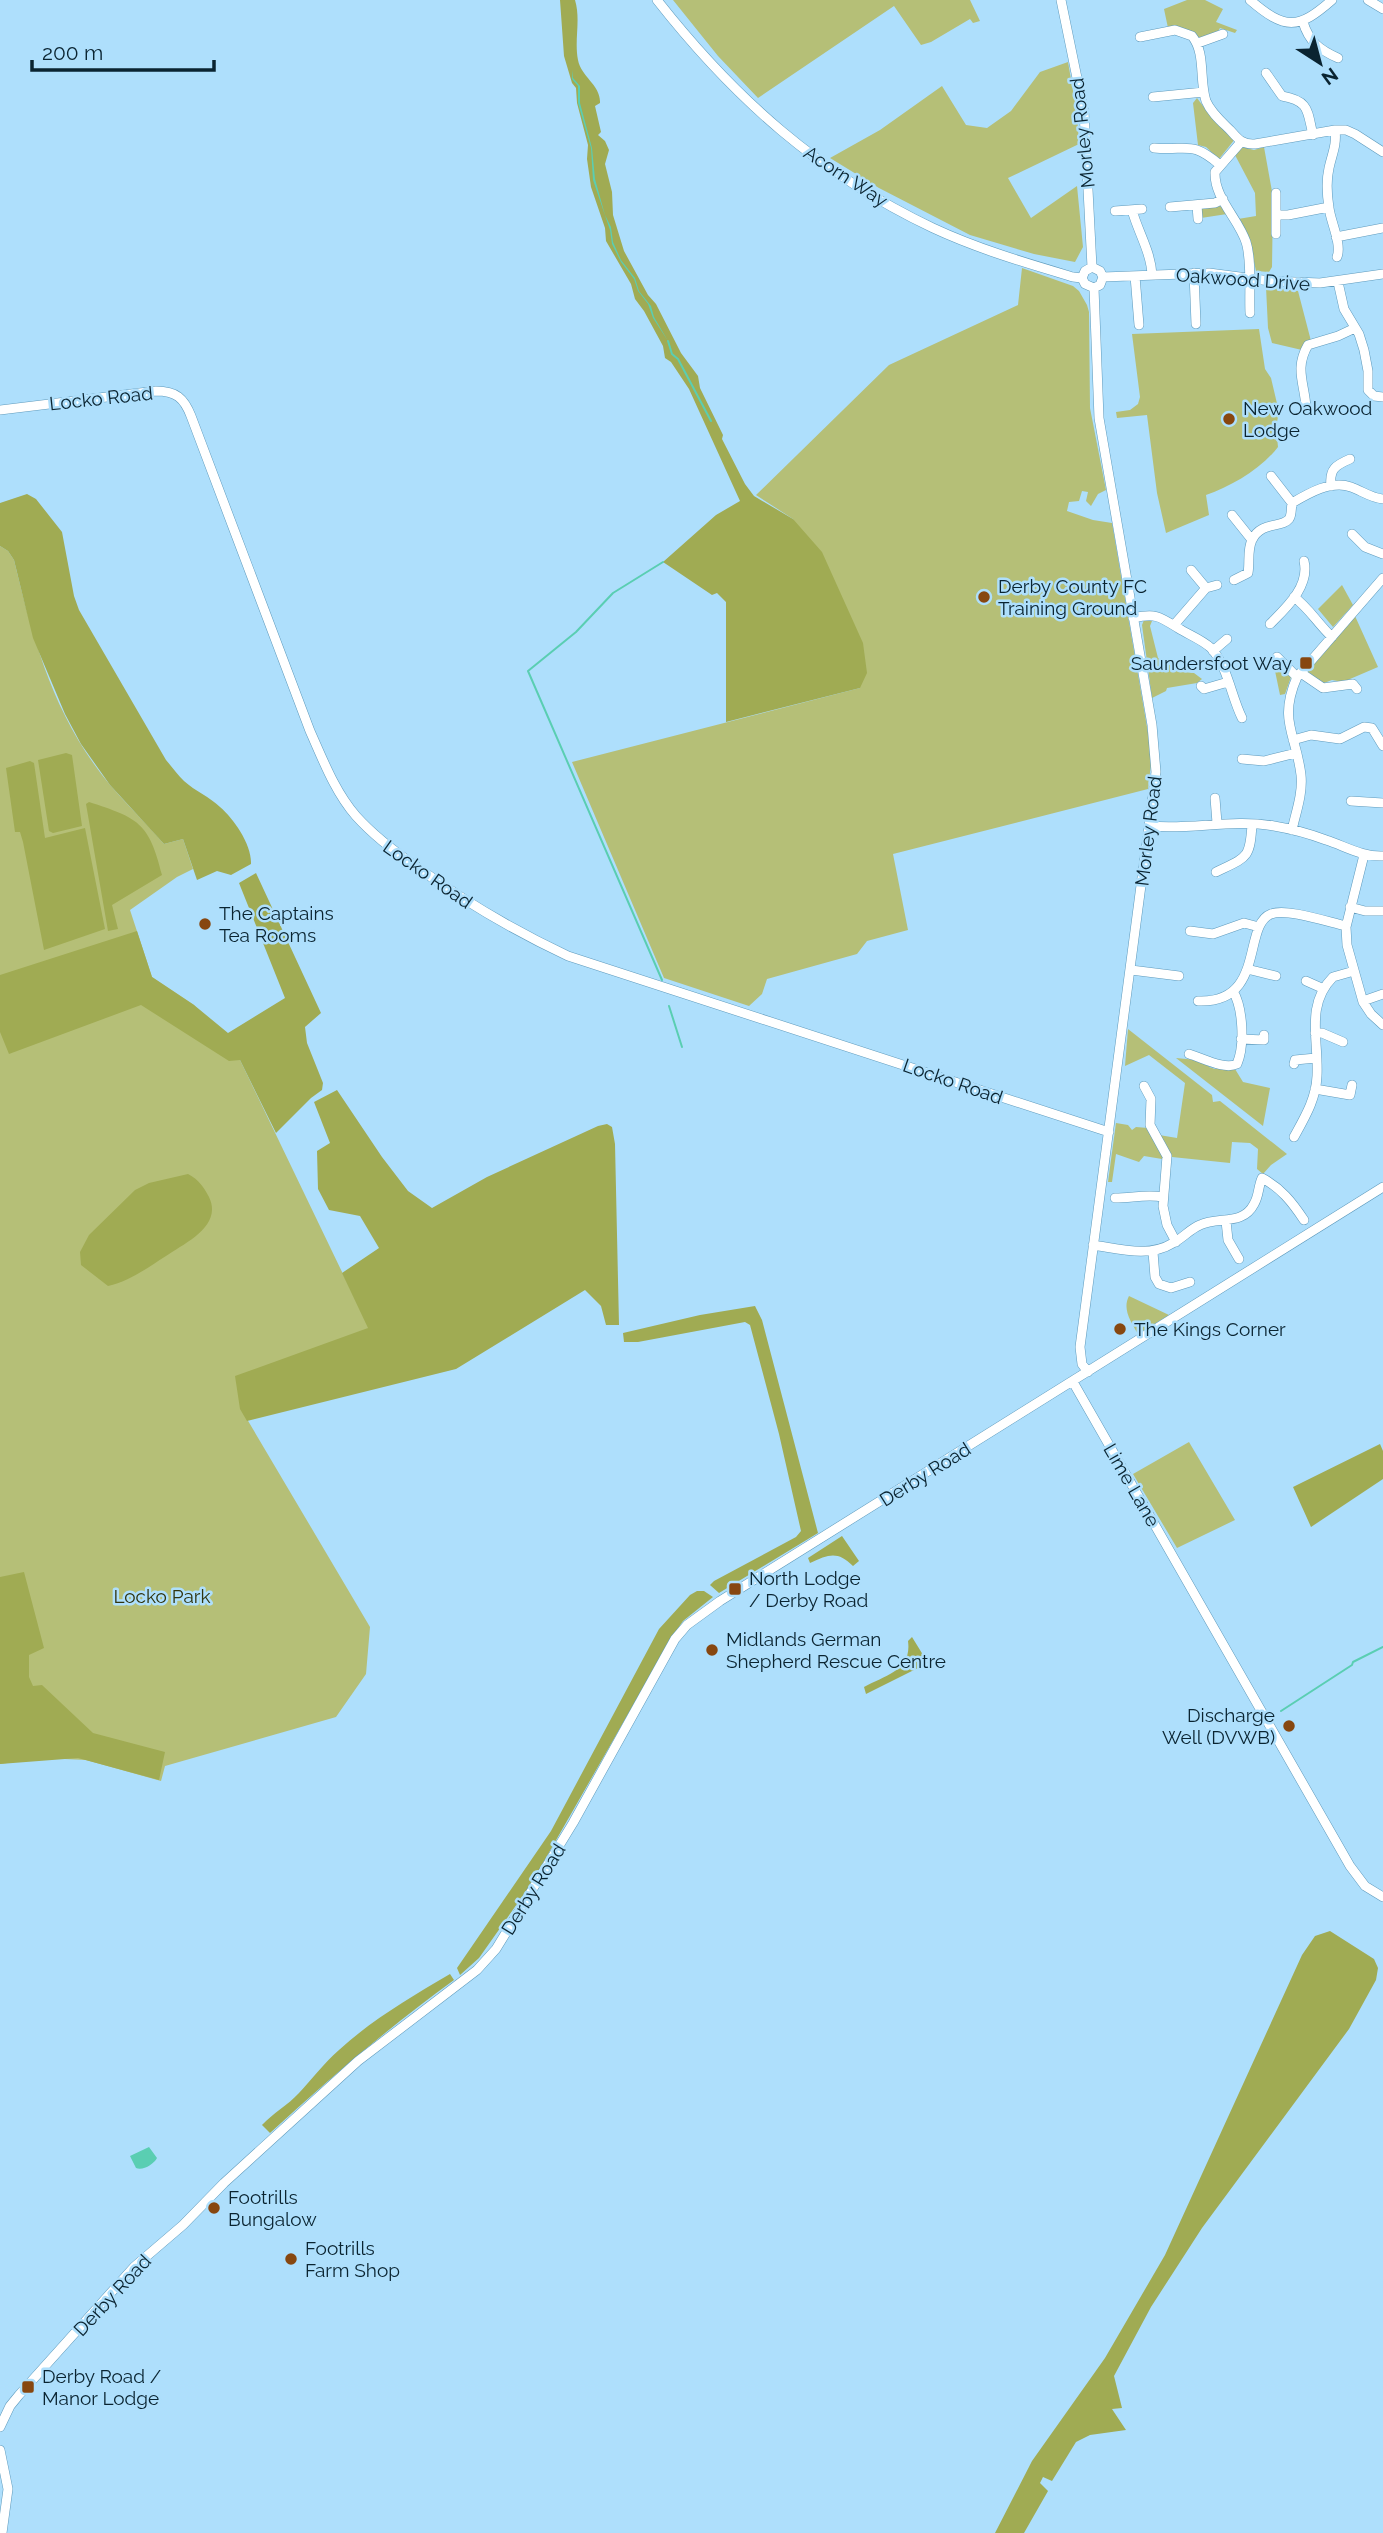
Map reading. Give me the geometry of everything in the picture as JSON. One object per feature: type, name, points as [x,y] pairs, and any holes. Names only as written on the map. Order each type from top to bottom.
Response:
[{"type":"street","name":"Acorn Way","points":[[657,0],[691,42],[750,104],[785,135],[845,179],[913,218],[978,247],[1082,278]]},
{"type":"street","name":"Morley Road","points":[[1061,0],[1084,112],[1092,267]]},
{"type":"street","points":[[1251,0],[1274,19],[1287,24],[1303,22],[1332,0]]},
{"type":"street","points":[[1368,0],[1383,9]]},
{"type":"street","points":[[1303,22],[1312,43],[1321,51],[1338,58]]},
{"type":"street","points":[[1140,37],[1175,30],[1192,36],[1198,43],[1204,92],[1213,113],[1241,142],[1249,145],[1346,130],[1383,152]]},
{"type":"street","points":[[1198,43],[1223,34]]},
{"type":"street","points":[[1266,73],[1282,96],[1296,98],[1304,103],[1313,135]]},
{"type":"street","points":[[1153,97],[1204,92]]},
{"type":"street","points":[[1335,130],[1336,144],[1327,182],[1329,207],[1339,246],[1337,257]]},
{"type":"street","points":[[1241,142],[1214,172],[1214,178],[1246,241],[1250,313]]},
{"type":"street","points":[[1154,148],[1172,150],[1194,147],[1204,150],[1220,165]]},
{"type":"street","points":[[1276,193],[1276,233]]},
{"type":"street","points":[[1170,207],[1223,199]]},
{"type":"street","points":[[1197,205],[1198,219]]},
{"type":"street","points":[[1276,215],[1329,207]]},
{"type":"street","points":[[1115,211],[1137,209],[1141,239],[1150,257],[1152,275]]},
{"type":"street","points":[[1336,237],[1383,228]]},
{"type":"street","points":[[1092,267],[1100,271],[1103,277],[1100,285],[1094,288],[1084,284],[1082,278],[1085,271],[1092,267]]},
{"type":"street","points":[[1194,273],[1196,324]]},
{"type":"street","name":"Oakwood Drive","points":[[1103,277],[1194,273],[1296,283],[1338,282],[1383,274]]},
{"type":"street","points":[[1135,276],[1139,325]]},
{"type":"street","points":[[1338,282],[1344,309],[1364,350],[1368,390],[1374,396],[1383,397]]},
{"type":"street","name":"Morley Road","points":[[1088,1372],[1082,1364],[1080,1347],[1155,790],[1156,757],[1099,418],[1094,288]]},
{"type":"street","points":[[1306,408],[1300,380],[1306,348],[1355,328]]},
{"type":"street","name":"Locko Road","points":[[0,410],[156,391],[168,391],[182,399],[191,416],[310,732],[331,775],[350,808],[379,839],[440,885],[521,933],[568,956],[1109,1132]]},
{"type":"street","points":[[1331,486],[1331,471],[1350,459]]},
{"type":"street","points":[[1234,580],[1248,573],[1252,540],[1265,527],[1291,517],[1292,503],[1271,475]]},
{"type":"street","points":[[1292,503],[1319,488],[1331,486],[1349,487],[1383,499]]},
{"type":"street","points":[[1232,515],[1252,540]]},
{"type":"street","points":[[1352,534],[1365,547],[1383,554]]},
{"type":"street","points":[[1270,624],[1294,597],[1306,576],[1304,561]]},
{"type":"street","points":[[1192,570],[1206,588]]},
{"type":"street","points":[[1292,830],[1301,787],[1287,709],[1299,675],[1379,589],[1383,578]]},
{"type":"street","points":[[1174,625],[1206,588],[1217,585]]},
{"type":"street","points":[[1294,597],[1332,637]]},
{"type":"street","points":[[1133,618],[1155,615],[1197,638],[1213,651],[1222,665],[1242,718]]},
{"type":"street","points":[[1213,651],[1227,639]]},
{"type":"street","points":[[1277,657],[1299,675],[1316,684],[1330,688],[1353,684],[1357,689]]},
{"type":"street","points":[[1201,686],[1204,690],[1228,682]]},
{"type":"street","points":[[1330,688],[1334,700]]},
{"type":"street","points":[[1293,740],[1311,736],[1340,739],[1364,727],[1372,728],[1383,746]]},
{"type":"street","points":[[1241,760],[1265,761],[1296,754]]},
{"type":"street","points":[[1215,798],[1217,823]]},
{"type":"street","points":[[1352,801],[1383,803]]},
{"type":"street","points":[[1150,826],[1252,824],[1292,830],[1328,840],[1364,855],[1383,856]]},
{"type":"street","points":[[1216,872],[1248,853],[1251,847],[1252,824]]},
{"type":"street","points":[[1364,855],[1346,926],[1348,945],[1363,1001],[1371,1014],[1383,1024]]},
{"type":"street","points":[[1350,907],[1365,911],[1383,911]]},
{"type":"street","points":[[1198,1001],[1233,990],[1240,984],[1259,927],[1268,916],[1281,913],[1346,926]]},
{"type":"street","points":[[1190,931],[1203,938],[1241,923],[1259,927]]},
{"type":"street","points":[[1247,969],[1276,976]]},
{"type":"street","points":[[1131,970],[1179,975]]},
{"type":"street","points":[[1294,1137],[1311,1106],[1315,1089],[1316,1013],[1324,989],[1336,975],[1354,971]]},
{"type":"street","points":[[1306,981],[1324,989]]},
{"type":"street","points":[[1189,1054],[1233,1066],[1237,1064],[1241,1038],[1239,1007],[1233,990]]},
{"type":"street","points":[[1363,1001],[1383,994]]},
{"type":"street","points":[[1315,1033],[1322,1033],[1343,1042]]},
{"type":"street","points":[[1241,1038],[1264,1040],[1265,1035]]},
{"type":"street","points":[[1294,1064],[1295,1060],[1316,1058]]},
{"type":"street","points":[[1315,1089],[1350,1096],[1352,1085]]},
{"type":"street","points":[[1144,1086],[1154,1094],[1150,1125],[1168,1160],[1163,1197],[1164,1217],[1176,1242]]},
{"type":"street","points":[[1093,1245],[1153,1252],[1176,1242],[1199,1225],[1240,1217],[1250,1210],[1262,1178],[1277,1186],[1300,1208],[1304,1220]]},
{"type":"street","points":[[1073,1382],[1383,1187]]},
{"type":"street","points":[[1115,1198],[1146,1195],[1163,1197]]},
{"type":"street","points":[[1226,1221],[1228,1240],[1237,1248],[1239,1259]]},
{"type":"street","points":[[1153,1252],[1155,1277],[1159,1284],[1167,1288],[1186,1287]]},
{"type":"street","name":"Lime Lane","points":[[1073,1382],[1350,1866],[1365,1886],[1383,1897]]},
{"type":"street","name":"Derby Road","points":[[0,2427],[10,2406],[19,2395],[134,2267],[183,2225],[233,2174],[358,2061],[477,1970],[496,1949],[573,1823],[665,1656],[687,1625],[720,1601],[1073,1382]]},
{"type":"street","points":[[0,2450],[8,2489],[2,2533]]},
{"type":"green space","points":[[673,0],[970,0],[980,21],[973,23],[970,19],[921,45],[894,6],[758,98],[718,56]]},
{"type":"green space","points":[[1187,0],[1205,0],[1223,9],[1216,22],[1237,30],[1235,33],[1220,28],[1217,33],[1199,40],[1176,26],[1168,28],[1164,9]]},
{"type":"green space","points":[[1068,62],[1079,144],[1008,178],[1031,218],[1077,186],[1083,247],[1075,262],[1034,254],[970,235],[879,188],[830,158],[880,130],[942,86],[966,125],[987,128],[1011,111],[1040,72]]},
{"type":"green space","points":[[1197,98],[1235,139],[1219,159],[1206,147],[1198,145],[1193,103]]},
{"type":"green space","points":[[1242,147],[1254,150],[1264,147],[1273,197],[1272,267],[1269,272],[1256,271],[1249,238],[1238,219],[1256,216],[1255,193],[1235,155]]},
{"type":"green space","points":[[1220,206],[1227,214],[1201,218],[1202,209]]},
{"type":"green space","name":"Derby County FC Training Ground","points":[[1022,268],[1073,286],[1079,291],[1089,312],[1090,408],[1106,490],[1098,494],[1091,506],[1086,501],[1088,492],[1082,491],[1079,501],[1069,502],[1067,511],[1112,523],[1152,756],[1148,789],[893,854],[908,930],[867,941],[857,954],[767,979],[762,994],[749,1006],[664,978],[572,762],[860,688],[793,519],[756,495],[889,365],[1018,305]]},
{"type":"green space","points":[[1266,287],[1298,291],[1311,341],[1302,350],[1272,343],[1268,328]]},
{"type":"green space","points":[[1259,329],[1265,369],[1271,378],[1279,412],[1276,427],[1278,447],[1263,463],[1245,476],[1206,495],[1209,515],[1166,533],[1157,493],[1147,415],[1117,418],[1116,412],[1130,410],[1138,404],[1140,397],[1132,334]]},
{"type":"green space","name":"Locko Park","points":[[0,546],[8,551],[14,560],[38,650],[60,706],[74,733],[110,785],[164,844],[183,839],[193,869],[130,910],[152,977],[194,1005],[240,1060],[369,1328],[241,1409],[370,1627],[366,1674],[336,1717],[165,1766],[161,1781],[86,1760],[43,1758],[0,1764]]},
{"type":"green space","points":[[1342,585],[1353,605],[1333,627],[1318,609]]},
{"type":"green space","points":[[1355,616],[1378,667],[1343,682],[1332,680],[1324,683],[1307,672]]},
{"type":"green space","points":[[1144,620],[1152,621],[1150,626],[1158,658],[1181,672],[1194,673],[1202,679],[1197,683],[1167,688],[1152,698],[1142,625]]},
{"type":"green space","points":[[1274,666],[1291,677],[1285,694],[1280,695]]},
{"type":"green space","points":[[1128,1029],[1212,1095],[1213,1102],[1220,1101],[1287,1154],[1263,1174],[1257,1169],[1258,1149],[1250,1143],[1232,1142],[1230,1163],[1172,1157],[1159,1135],[1177,1138],[1185,1083],[1149,1055],[1125,1066]]},
{"type":"green space","points":[[1176,1058],[1207,1061],[1209,1067],[1215,1069],[1235,1069],[1243,1082],[1270,1088],[1263,1126]]},
{"type":"green space","points":[[1116,1123],[1128,1125],[1132,1130],[1136,1127],[1148,1128],[1164,1156],[1162,1159],[1144,1156],[1139,1162],[1116,1154],[1112,1182],[1108,1182]]},
{"type":"green space","points":[[1129,1296],[1169,1315],[1138,1334],[1127,1311]]},
{"type":"green space","points":[[1189,1442],[1235,1520],[1177,1548],[1133,1474]]},
{"type":"shaded area","points":[[560,0],[575,0],[578,60],[599,97],[600,103],[595,106],[601,132],[598,135],[609,150],[605,164],[612,192],[613,215],[624,251],[681,353],[698,376],[700,388],[723,435],[722,439],[745,484],[754,496],[793,519],[822,552],[863,643],[867,673],[860,688],[726,722],[726,602],[717,593],[712,595],[663,562],[716,515],[740,501],[689,389],[671,362],[665,358],[663,346],[635,299],[631,284],[606,241],[605,228],[591,187],[588,145],[577,103],[576,88],[564,56]]},
{"type":"shaded area","points":[[573,70],[573,78],[580,86],[580,103],[592,148],[595,179],[611,227],[613,242],[621,260],[635,278],[639,291],[651,306],[654,317],[668,341],[638,291],[634,279],[621,262],[612,244],[593,180],[591,148],[578,103],[578,86],[572,79]]},
{"type":"shaded area","points":[[27,494],[36,499],[62,532],[79,610],[166,760],[184,781],[216,803],[231,818],[249,849],[251,864],[231,875],[217,871],[197,880],[183,839],[164,844],[110,785],[81,744],[65,714],[33,638],[14,560],[8,551],[0,546],[0,503]]},
{"type":"shaded area","points":[[66,753],[72,755],[82,826],[53,833],[49,831],[38,760]]},
{"type":"shaded area","points":[[30,761],[34,763],[45,838],[85,828],[105,929],[44,950],[23,842],[20,832],[15,832],[6,768]]},
{"type":"shaded area","points":[[89,802],[130,818],[139,825],[152,843],[162,875],[112,905],[118,929],[108,931],[86,804]]},
{"type":"shaded area","points":[[256,873],[321,1013],[305,1027],[307,1043],[323,1083],[322,1090],[276,1133],[240,1060],[229,1061],[141,1005],[9,1054],[0,1032],[0,975],[137,931],[152,977],[194,1005],[228,1033],[285,998],[239,883]]},
{"type":"shaded area","points":[[337,1090],[408,1191],[432,1208],[487,1177],[598,1126],[607,1124],[612,1127],[615,1144],[619,1325],[606,1325],[601,1306],[585,1290],[456,1369],[247,1421],[240,1409],[235,1376],[368,1328],[342,1273],[379,1248],[360,1216],[329,1210],[318,1189],[317,1151],[330,1143],[314,1102]]},
{"type":"shaded area","points":[[188,1174],[203,1186],[212,1207],[211,1217],[200,1232],[138,1274],[108,1286],[81,1265],[80,1252],[89,1235],[135,1190],[149,1183]]},
{"type":"shaded area","points":[[755,1306],[762,1320],[818,1533],[719,1593],[710,1585],[714,1581],[796,1537],[801,1531],[750,1325],[745,1322],[638,1342],[624,1342],[623,1333],[700,1315]]},
{"type":"shaded area","points":[[1380,1444],[1383,1451],[1383,1479],[1311,1527],[1293,1487]]},
{"type":"shaded area","points":[[842,1536],[859,1561],[853,1566],[843,1558],[833,1556],[810,1563],[808,1558]]},
{"type":"shaded area","points":[[24,1572],[44,1648],[29,1655],[29,1677],[33,1686],[42,1685],[93,1733],[165,1752],[159,1780],[78,1758],[0,1764],[0,1577]]},
{"type":"shaded area","points":[[704,1591],[713,1597],[683,1621],[672,1637],[531,1884],[479,1958],[460,1975],[457,1968],[551,1831],[659,1629],[690,1595]]},
{"type":"shaded area","points":[[912,1637],[928,1663],[866,1694],[864,1687],[889,1675],[902,1665],[908,1651],[908,1641]]},
{"type":"shaded area","points":[[1330,1931],[1374,1959],[1378,1968],[1376,1980],[1349,2029],[1202,2228],[1151,2307],[1114,2376],[1122,2408],[1112,2409],[1126,2430],[1090,2435],[1076,2442],[1052,2481],[1043,2477],[1040,2483],[1048,2491],[1024,2533],[995,2533],[1032,2461],[1105,2358],[1165,2255],[1302,1955],[1315,1936]]},
{"type":"shaded area","points":[[450,1974],[454,1980],[360,2054],[270,2133],[262,2125],[295,2097],[328,2060],[365,2028]]},
{"type":"shaded area","points":[[149,2147],[157,2158],[142,2169],[136,2168],[130,2156]]},
{"type":"waterway","points":[[668,341],[672,354],[678,359],[711,421]]},
{"type":"waterway","points":[[662,980],[528,671],[576,632],[613,593],[663,562]]},
{"type":"waterway","points":[[669,1006],[682,1047]]},
{"type":"waterway","points":[[1281,1711],[1353,1662],[1383,1647]]},
{"type":"place","name":"New Oakwood Lodge","points":[[1229,419]]},
{"type":"place","name":"Derby County FC Training Ground","points":[[984,597]]},
{"type":"place","name":"Saundersfoot Way","points":[[1306,663]]},
{"type":"place","name":"The Captains Tea Rooms","points":[[205,924]]},
{"type":"place","name":"The Kings Corner","points":[[1120,1329]]},
{"type":"place","name":"North Lodge / Derby Road","points":[[735,1589]]},
{"type":"place","name":"Midlands German Shepherd Rescue Centre","points":[[712,1650]]},
{"type":"place","name":"Discharge Well (DVWB)","points":[[1289,1726]]},
{"type":"place","name":"Footrills Bungalow","points":[[214,2208]]},
{"type":"place","name":"Footrills Farm Shop","points":[[291,2259]]},
{"type":"place","name":"Derby Road / Manor Lodge","points":[[28,2387]]}]
